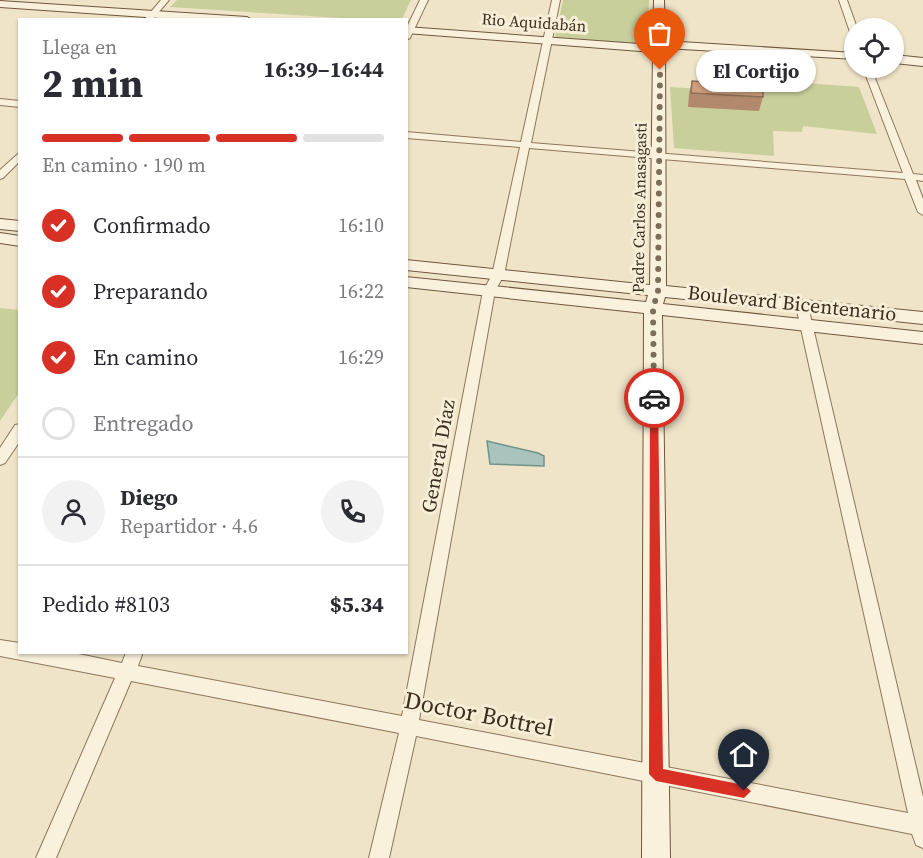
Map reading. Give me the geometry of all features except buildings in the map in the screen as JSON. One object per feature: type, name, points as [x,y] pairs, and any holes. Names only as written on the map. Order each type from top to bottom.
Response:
[{"type":"main road","name":"Padre Carlos Anasagasti","points":[[656,858],[656,300],[659,0]]},
{"type":"main road","points":[[0,4],[198,18]]},
{"type":"main road","name":"Rio Aquidabán","points":[[408,33],[844,55]]},
{"type":"main road","points":[[904,60],[923,62]]},
{"type":"main road","points":[[0,224],[18,226]]},
{"type":"main road","points":[[0,238],[18,241]]},
{"type":"main road","name":"Boulevard Bicentenario","points":[[408,265],[498,275],[805,325],[923,338]]},
{"type":"main road","name":"Boulevard Bicentenario","points":[[408,282],[489,291],[802,306],[923,318]]},
{"type":"street","points":[[149,16],[165,0]]},
{"type":"street","points":[[408,33],[424,0]]},
{"type":"street","name":"General Díaz","points":[[380,858],[409,727],[489,291],[498,275],[556,0]]},
{"type":"street","points":[[843,0],[849,18]]},
{"type":"street","points":[[871,78],[923,212]]},
{"type":"street","points":[[0,102],[18,104]]},
{"type":"street","points":[[408,135],[526,143],[923,178]]},
{"type":"street","points":[[0,176],[18,157]]},
{"type":"street","points":[[802,306],[922,830]]},
{"type":"street","points":[[0,459],[18,432]]},
{"type":"street","points":[[0,648],[18,651]]},
{"type":"street","name":"Doctor Bottrel","points":[[35,654],[656,774],[922,830]]},
{"type":"street","points":[[46,858],[134,654]]},
{"type":"green space","points":[[177,0],[411,0],[402,18],[341,18],[170,7]]},
{"type":"green space","points":[[563,0],[649,0],[647,44],[555,37]]},
{"type":"green space","points":[[753,79],[859,87],[877,134],[803,126],[802,132],[773,131],[774,156],[674,148],[670,87],[749,92]]},
{"type":"green space","points":[[0,308],[18,310],[18,394],[0,421]]},
{"type":"water","points":[[487,441],[538,453],[544,456],[544,466],[490,464]]},
{"type":"way so far","points":[[654,398],[653,309],[658,291],[660,70]]},
{"type":"place","name":"El Cortijo","points":[[660,70]]},
{"type":"route","points":[[654,398],[656,774],[744,791]]}]
